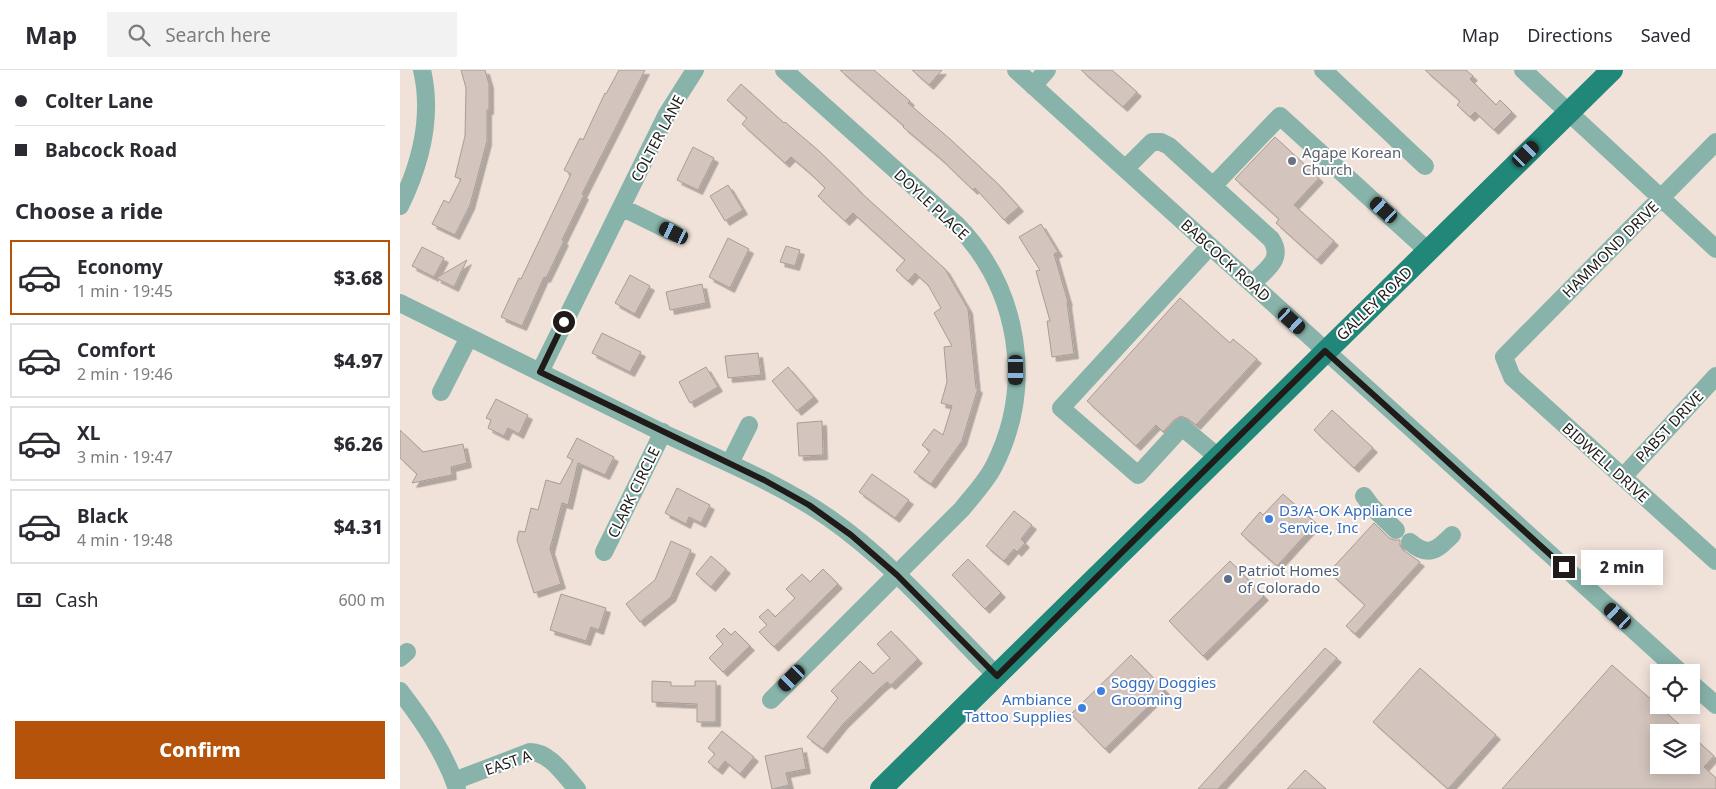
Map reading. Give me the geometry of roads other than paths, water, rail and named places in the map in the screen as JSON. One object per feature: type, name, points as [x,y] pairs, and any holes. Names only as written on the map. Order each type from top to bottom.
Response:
[{"type":"main road","name":"GALLEY ROAD","points":[[881,789],[1612,70]]},
{"type":"street","points":[[400,206],[417,165],[424,136],[427,109],[422,70]]},
{"type":"street","name":"COLTER LANE","points":[[540,372],[668,114],[696,70]]},
{"type":"street","name":"DOYLE PLACE","points":[[770,700],[897,575],[962,509],[979,488],[997,459],[1004,443],[1013,414],[1016,384],[1016,355],[1011,324],[1004,299],[992,270],[973,241],[950,218],[784,70]]},
{"type":"street","name":"BABCOCK ROAD","points":[[1016,70],[1671,664]]},
{"type":"street","points":[[1033,86],[1047,70]]},
{"type":"street","points":[[1323,70],[1425,166]]},
{"type":"street","points":[[1523,70],[1716,249]]},
{"type":"street","points":[[1213,186],[1280,116],[1428,251]]},
{"type":"street","points":[[1125,169],[1152,142],[1161,142],[1169,146],[1271,239],[1275,245],[1277,253],[1275,259],[1252,284]]},
{"type":"street","name":"HAMMOND DRIVE","points":[[1504,357],[1716,142]]},
{"type":"street","points":[[621,207],[674,233]]},
{"type":"street","points":[[1210,246],[1061,408],[1138,475],[1182,427],[1218,457]]},
{"type":"street","points":[[400,303],[785,490],[823,514],[851,535],[897,575],[997,676]]},
{"type":"street","points":[[441,392],[469,337]]},
{"type":"street","name":"BIDWELL DRIVE","points":[[1504,357],[1512,377],[1716,561]]},
{"type":"street","name":"PABST DRIVE","points":[[1623,477],[1716,376]]},
{"type":"street","points":[[730,463],[749,425]]},
{"type":"street","name":"CLARK CIRCLE","points":[[604,552],[663,432]]},
{"type":"street","points":[[1364,496],[1372,507],[1396,530]]},
{"type":"street","points":[[1410,542],[1417,548],[1427,551],[1438,549],[1452,535]]},
{"type":"street","points":[[400,691],[424,723],[456,785]]},
{"type":"street","points":[[1700,691],[1716,705]]},
{"type":"street","name":"EAST A","points":[[456,785],[530,752],[539,752],[548,758],[577,789]]},
{"type":"place","name":"Agape Korean Church","points":[[1292,161]]},
{"type":"place","name":"D3/A-OK Appliance Service, Inc","points":[[1269,519]]},
{"type":"place","name":"Patriot Homes of Colorado","points":[[1228,579]]},
{"type":"place","name":"Soggy Doggies Grooming","points":[[1101,691]]},
{"type":"place","name":"Ambiance Tattoo Supplies","points":[[1082,708]]}]
